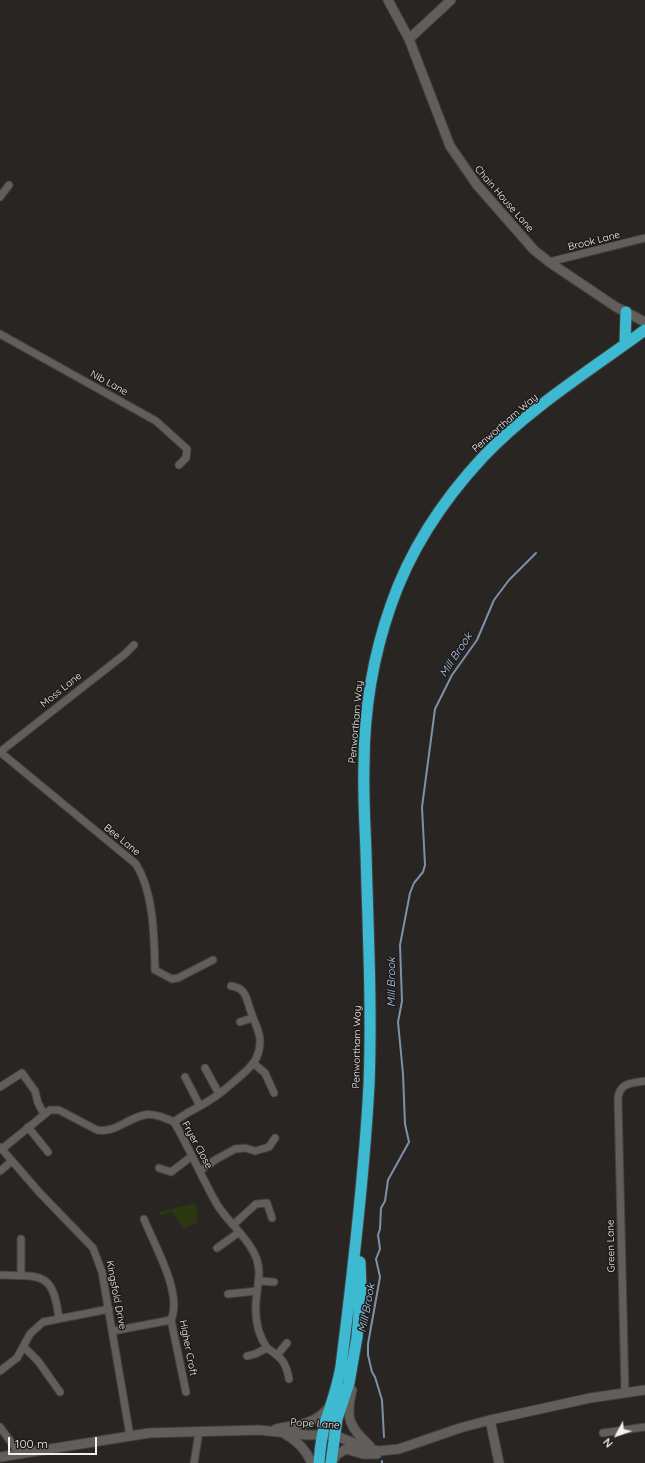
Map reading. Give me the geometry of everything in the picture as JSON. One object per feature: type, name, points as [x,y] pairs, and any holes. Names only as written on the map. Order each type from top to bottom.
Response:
[{"type":"highway","points":[[625,344],[626,312]]},
{"type":"highway","name":"Penwortham Way","points":[[319,1463],[323,1434],[340,1369],[359,1226],[369,1082],[370,1002],[364,764],[367,715],[374,668],[390,607],[405,571],[421,539],[450,496],[485,455],[529,415],[645,330]]},
{"type":"highway","name":"Penwortham Way","points":[[332,1463],[336,1419],[348,1383],[355,1348],[361,1287],[359,1226]]},
{"type":"street","name":"Chain House Lane","points":[[388,0],[409,39],[441,126],[456,157],[477,185],[534,250],[549,262],[626,312],[645,322]]},
{"type":"street","points":[[409,39],[451,0]]},
{"type":"street","points":[[0,197],[9,185]]},
{"type":"street","name":"Brook Lane","points":[[549,262],[645,238]]},
{"type":"street","name":"Nib Lane","points":[[0,334],[156,421],[187,449],[186,458],[179,465]]},
{"type":"street","name":"Moss Lane","points":[[0,752],[125,654],[134,645]]},
{"type":"street","name":"Bee Lane","points":[[0,752],[136,864],[141,873],[149,902],[156,970],[165,976],[178,978],[213,960]]},
{"type":"street","points":[[174,1122],[184,1114],[200,1106],[218,1094],[253,1063],[259,1050],[260,1041],[244,992],[239,987],[231,986]]},
{"type":"street","points":[[240,1022],[252,1018]]},
{"type":"street","points":[[253,1063],[265,1073],[274,1093]]},
{"type":"street","points":[[205,1068],[218,1094]]},
{"type":"street","points":[[0,1087],[22,1073],[35,1091],[38,1103],[44,1114],[1,1148]]},
{"type":"street","points":[[185,1077],[200,1106]]},
{"type":"street","name":"Green Lane","points":[[626,1393],[618,1099],[619,1091],[624,1085],[645,1081]]},
{"type":"street","name":"Fryer Close","points":[[44,1114],[50,1110],[59,1110],[97,1130],[103,1131],[118,1127],[144,1115],[162,1117],[174,1122],[218,1206],[255,1255],[260,1281],[257,1291],[257,1321],[263,1342],[267,1348]]},
{"type":"street","points":[[28,1127],[48,1152]]},
{"type":"street","points":[[200,1171],[215,1160],[235,1149],[245,1148],[255,1151],[268,1148],[275,1138]]},
{"type":"street","name":"Kingsfold Drive","points":[[1,1148],[93,1248],[102,1272],[130,1436]]},
{"type":"street","points":[[159,1168],[172,1176],[192,1156]]},
{"type":"street","points":[[0,1171],[12,1161]]},
{"type":"street","points":[[233,1225],[256,1204],[267,1203],[272,1218]]},
{"type":"street","name":"Higher Croft","points":[[144,1219],[170,1279],[174,1312],[171,1320],[186,1392]]},
{"type":"street","points":[[217,1248],[238,1233]]},
{"type":"street","points":[[21,1239],[21,1275]]},
{"type":"street","points":[[0,1275],[21,1275],[43,1279],[50,1283],[56,1297],[59,1319]]},
{"type":"street","points":[[260,1281],[274,1282]]},
{"type":"street","points":[[228,1294],[257,1291]]},
{"type":"street","points":[[0,1371],[17,1358],[24,1347],[25,1340],[34,1328],[43,1322],[109,1309]]},
{"type":"street","points":[[113,1331],[171,1320]]},
{"type":"street","points":[[277,1355],[287,1343]]},
{"type":"street","points":[[24,1347],[38,1360],[60,1392]]},
{"type":"street","points":[[247,1356],[267,1348],[277,1355],[286,1366],[289,1379]]},
{"type":"street","points":[[355,1348],[358,1362],[348,1404],[348,1418],[358,1435],[374,1450]]},
{"type":"street","name":"Pope Lane","points":[[0,1457],[130,1436],[174,1431],[199,1432],[269,1430],[323,1434],[334,1435],[374,1450],[390,1450],[406,1447],[460,1428],[490,1420],[590,1398],[645,1390]]},
{"type":"street","points":[[269,1430],[311,1423],[323,1414],[332,1403]]},
{"type":"street","points":[[490,1420],[499,1463]]},
{"type":"street","points":[[0,1427],[19,1453]]},
{"type":"street","points":[[603,1433],[645,1427]]},
{"type":"street","points":[[194,1463],[199,1432]]},
{"type":"street","points":[[282,1432],[294,1439],[312,1463]]},
{"type":"street","points":[[332,1463],[336,1455],[346,1449],[368,1455],[382,1454],[390,1450]]},
{"type":"green space","points":[[196,1203],[198,1222],[184,1229],[172,1212],[160,1215],[159,1212]]},
{"type":"waterway","name":"Mill Brook","points":[[384,1437],[382,1400],[372,1372],[368,1355],[368,1344],[380,1277],[376,1259],[380,1249],[378,1235],[380,1229],[381,1208],[385,1201],[388,1180],[409,1142],[405,1124],[403,1074],[398,1022],[402,1001],[400,945],[410,893],[414,883],[423,872],[425,865],[422,807],[435,709],[452,675],[477,640],[494,600],[509,580],[536,553]]}]
